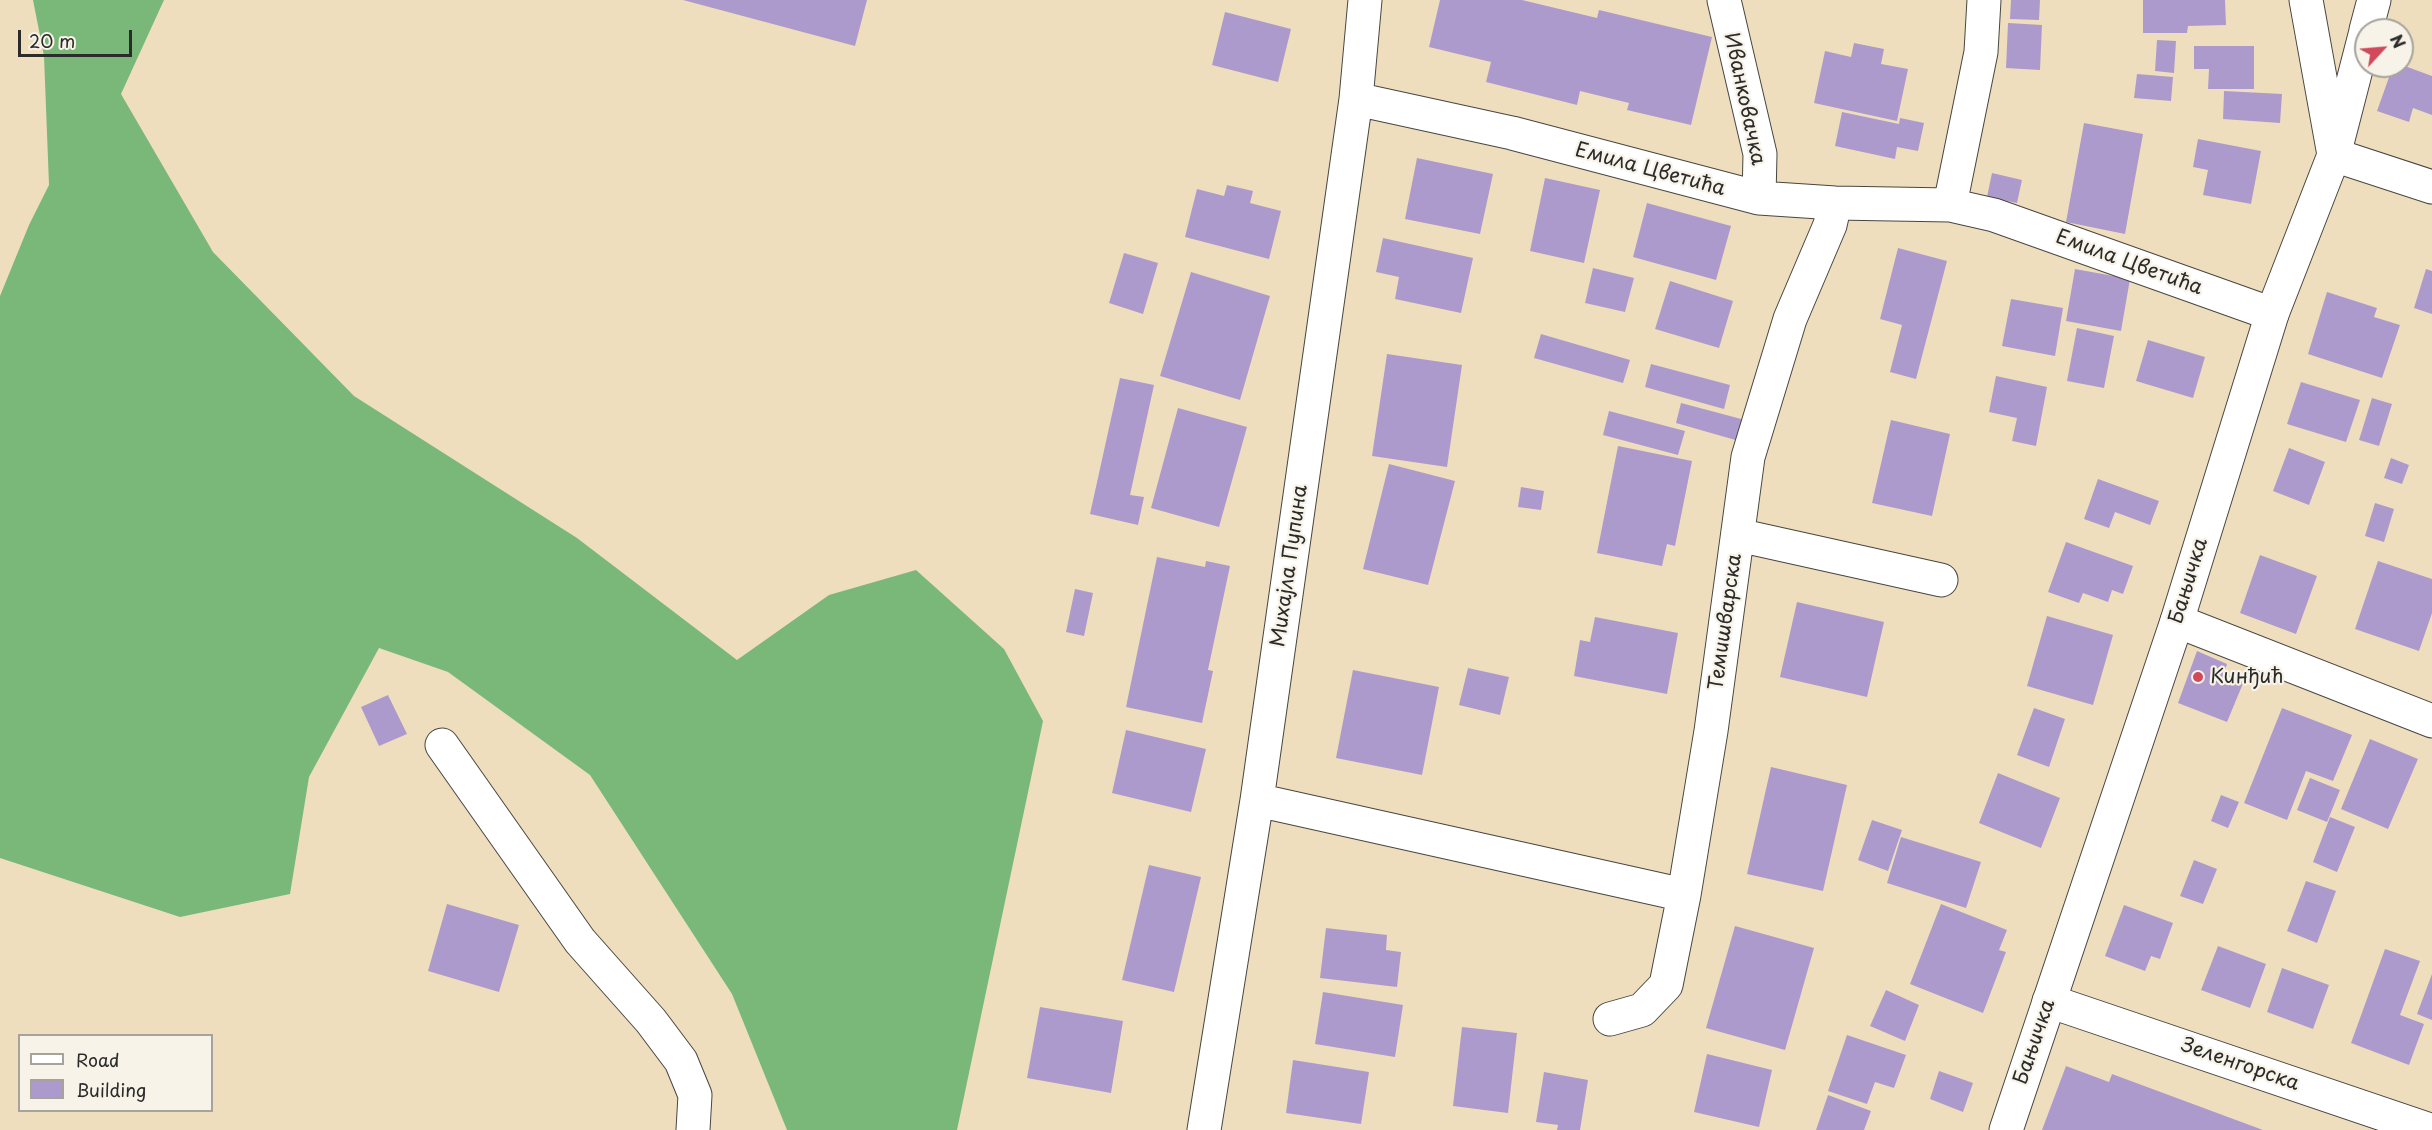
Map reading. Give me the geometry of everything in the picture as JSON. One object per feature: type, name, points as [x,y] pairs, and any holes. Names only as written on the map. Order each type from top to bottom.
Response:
[{"type":"street","name":"Михајла Пупина","points":[[1204,1130],[1257,800],[1356,99],[1365,0]]},
{"type":"street","name":"Иванковачка","points":[[1725,0],[1730,35],[1760,154],[1759,198]]},
{"type":"street","points":[[1950,205],[1981,52],[1984,0]]},
{"type":"street","points":[[2306,0],[2334,155],[2432,187]]},
{"type":"street","name":"Бањичка","points":[[2369,18],[2374,0]]},
{"type":"street","name":"Бањичка","points":[[2006,1130],[2177,621],[2272,314],[2334,155],[2354,78]]},
{"type":"street","name":"Емила Цветића","points":[[1356,99],[1512,133],[1759,198],[1835,203],[1950,205],[1995,215],[2272,314]]},
{"type":"street","name":"Темишварска","points":[[1610,1019],[1642,1010],[1666,985],[1684,896],[1711,731],[1748,456],[1790,319],[1830,225],[1835,203]]},
{"type":"street","points":[[1737,535],[1941,580]]},
{"type":"street","points":[[2177,621],[2432,721]]},
{"type":"street","points":[[442,745],[580,942],[651,1021],[681,1061],[695,1095],[693,1130]]},
{"type":"street","points":[[1257,800],[1684,896]]},
{"type":"street","name":"Зеленгорска","points":[[2049,1001],[2430,1130]]},
{"type":"green space","points":[[33,0],[164,0],[121,94],[213,252],[354,396],[577,538],[737,660],[829,595],[916,570],[1004,649],[1043,721],[957,1130],[787,1130],[732,994],[590,775],[448,672],[379,648],[309,777],[290,894],[180,917],[0,858],[0,296],[29,225],[49,185],[44,56]]},
{"type":"building","points":[[683,0],[867,0],[855,46]]},
{"type":"building","points":[[1440,0],[1522,0],[1597,18],[1599,10],[1712,37],[1691,125],[1627,110],[1629,103],[1580,91],[1577,105],[1486,82],[1491,62],[1429,47]]},
{"type":"building","points":[[2011,0],[2040,0],[2039,20],[2010,19]]},
{"type":"building","points":[[2143,0],[2225,0],[2226,25],[2188,26],[2187,33],[2143,33]]},
{"type":"building","points":[[1225,12],[1291,29],[1278,82],[1212,65]]},
{"type":"building","points":[[2008,23],[2042,25],[2040,70],[2006,68]]},
{"type":"building","points":[[2157,40],[2176,41],[2174,73],[2155,71]]},
{"type":"building","points":[[1854,43],[1884,49],[1881,64],[1908,69],[1897,121],[1814,103],[1825,51],[1851,57]]},
{"type":"building","points":[[2194,46],[2254,46],[2254,89],[2208,89],[2209,69],[2194,69]]},
{"type":"building","points":[[2414,69],[2432,76],[2432,115],[2413,108],[2409,122],[2377,111],[2389,78],[2414,78]]},
{"type":"building","points":[[2137,74],[2173,77],[2171,101],[2134,98]]},
{"type":"building","points":[[2224,91],[2282,94],[2280,123],[2223,119]]},
{"type":"building","points":[[1842,112],[1899,124],[1900,118],[1924,123],[1918,151],[1897,147],[1895,159],[1835,146]]},
{"type":"building","points":[[2084,123],[2143,134],[2125,234],[2066,222]]},
{"type":"building","points":[[2198,139],[2261,151],[2251,204],[2203,195],[2208,170],[2193,167]]},
{"type":"building","points":[[1417,158],[1493,174],[1480,234],[1405,219]]},
{"type":"building","points":[[1992,173],[2022,180],[2017,203],[1987,197]]},
{"type":"building","points":[[1545,178],[1600,190],[1584,263],[1530,251]]},
{"type":"building","points":[[1227,185],[1253,191],[1250,203],[1281,211],[1269,259],[1185,237],[1197,189],[1224,196]]},
{"type":"building","points":[[1647,203],[1731,226],[1716,280],[1633,257]]},
{"type":"building","points":[[1383,238],[1473,258],[1461,313],[1395,299],[1399,277],[1376,272]]},
{"type":"building","points":[[1898,248],[1947,261],[1916,379],[1890,372],[1902,325],[1880,319]]},
{"type":"building","points":[[1124,253],[1158,263],[1143,314],[1109,303]]},
{"type":"building","points":[[1593,268],[1634,278],[1625,312],[1585,303]]},
{"type":"building","points":[[2075,269],[2130,279],[2121,331],[2066,321]]},
{"type":"building","points":[[2426,269],[2432,271],[2432,314],[2414,308]]},
{"type":"building","points":[[1191,272],[1270,296],[1240,400],[1160,376]]},
{"type":"building","points":[[1670,281],[1733,301],[1719,348],[1655,329]]},
{"type":"building","points":[[2327,292],[2377,308],[2374,317],[2400,325],[2382,378],[2308,354]]},
{"type":"building","points":[[2011,299],[2063,308],[2055,356],[2002,346]]},
{"type":"building","points":[[2077,328],[2114,336],[2104,388],[2067,381]]},
{"type":"building","points":[[1541,334],[1630,360],[1623,383],[1534,358]]},
{"type":"building","points":[[2148,340],[2205,357],[2193,398],[2136,381]]},
{"type":"building","points":[[1387,354],[1462,365],[1447,467],[1372,456]]},
{"type":"building","points":[[1651,364],[1730,385],[1724,409],[1645,387]]},
{"type":"building","points":[[1996,376],[2047,387],[2036,446],[2012,441],[2017,418],[1989,412]]},
{"type":"building","points":[[1120,378],[1154,385],[1130,495],[1144,497],[1138,525],[1090,514]]},
{"type":"building","points":[[2301,382],[2360,400],[2346,442],[2287,424]]},
{"type":"building","points":[[2372,398],[2392,404],[2379,446],[2359,440]]},
{"type":"building","points":[[1681,403],[1745,420],[1739,441],[1676,423]]},
{"type":"building","points":[[1178,408],[1247,427],[1219,527],[1151,508]]},
{"type":"building","points":[[1609,411],[1685,431],[1678,455],[1603,435]]},
{"type":"building","points":[[1891,420],[1950,434],[1932,516],[1872,503]]},
{"type":"building","points":[[1618,446],[1692,461],[1675,546],[1667,544],[1662,566],[1597,553]]},
{"type":"building","points":[[2289,448],[2325,462],[2309,505],[2273,491]]},
{"type":"building","points":[[2391,458],[2409,465],[2402,484],[2384,478]]},
{"type":"building","points":[[1389,464],[1455,481],[1428,585],[1363,569]]},
{"type":"building","points":[[2098,479],[2159,501],[2150,525],[2115,512],[2109,528],[2084,519]]},
{"type":"building","points":[[1521,487],[1544,491],[1541,510],[1518,507]]},
{"type":"building","points":[[2375,503],[2394,509],[2384,542],[2365,536]]},
{"type":"building","points":[[2066,542],[2133,566],[2123,594],[2112,590],[2108,602],[2083,593],[2079,603],[2048,592]]},
{"type":"building","points":[[2260,555],[2317,576],[2296,634],[2240,613]]},
{"type":"building","points":[[1157,557],[1205,567],[1206,561],[1230,566],[1208,670],[1213,671],[1202,723],[1126,707]]},
{"type":"building","points":[[2378,561],[2432,579],[2432,613],[2419,651],[2355,629]]},
{"type":"building","points":[[1075,589],[1093,593],[1084,636],[1066,632]]},
{"type":"building","points":[[1797,602],[1884,622],[1867,697],[1780,677]]},
{"type":"building","points":[[2047,616],[2113,635],[2093,705],[2027,686]]},
{"type":"building","points":[[1595,617],[1678,633],[1667,694],[1574,676],[1580,640],[1590,642]]},
{"type":"building","points":[[2197,651],[2227,664],[2224,673],[2244,681],[2227,722],[2178,703]]},
{"type":"building","points":[[1468,668],[1509,677],[1500,715],[1459,705]]},
{"type":"building","points":[[1353,670],[1439,687],[1422,775],[1336,758]]},
{"type":"building","points":[[388,695],[407,734],[379,746],[361,707]]},
{"type":"building","points":[[2034,708],[2065,719],[2049,767],[2017,755]]},
{"type":"building","points":[[2282,708],[2352,735],[2333,781],[2306,771],[2287,820],[2244,803]]},
{"type":"building","points":[[1126,730],[1206,749],[1191,812],[1112,793]]},
{"type":"building","points":[[2370,739],[2418,759],[2388,829],[2341,809]]},
{"type":"building","points":[[1771,767],[1847,785],[1823,891],[1747,874]]},
{"type":"building","points":[[1998,773],[2060,798],[2041,848],[1979,823]]},
{"type":"building","points":[[2310,778],[2340,790],[2327,822],[2297,810]]},
{"type":"building","points":[[2221,795],[2239,802],[2228,828],[2211,821]]},
{"type":"building","points":[[2330,817],[2355,827],[2337,872],[2313,862]]},
{"type":"building","points":[[1872,820],[1902,830],[1888,871],[1858,860]]},
{"type":"building","points":[[1901,837],[1981,862],[1966,908],[1887,883]]},
{"type":"building","points":[[2194,860],[2217,869],[2203,904],[2180,896]]},
{"type":"building","points":[[1149,865],[1201,877],[1174,992],[1122,980]]},
{"type":"building","points":[[2306,881],[2336,891],[2317,943],[2287,931]]},
{"type":"building","points":[[447,904],[519,925],[499,992],[428,971]]},
{"type":"building","points":[[1941,904],[2007,930],[1999,950],[2006,952],[1983,1013],[1910,984]]},
{"type":"building","points":[[2124,905],[2173,923],[2160,959],[2151,956],[2145,971],[2105,956]]},
{"type":"building","points":[[1735,926],[1814,948],[1785,1050],[1706,1028]]},
{"type":"building","points":[[1326,928],[1387,935],[1386,950],[1401,952],[1397,987],[1320,978]]},
{"type":"building","points":[[2218,946],[2266,964],[2250,1008],[2201,990]]},
{"type":"building","points":[[2385,949],[2420,961],[2400,1015],[2424,1024],[2409,1065],[2351,1043]]},
{"type":"building","points":[[2282,968],[2329,985],[2313,1029],[2267,1012]]},
{"type":"building","points":[[2432,974],[2432,1020],[2417,1014]]},
{"type":"building","points":[[1886,990],[1919,1005],[1905,1041],[1870,1026]]},
{"type":"building","points":[[1323,992],[1403,1005],[1395,1057],[1315,1044]]},
{"type":"building","points":[[1040,1007],[1123,1021],[1111,1093],[1027,1078]]},
{"type":"building","points":[[1462,1027],[1517,1033],[1508,1113],[1453,1106]]},
{"type":"building","points":[[1847,1035],[1906,1055],[1894,1088],[1875,1082],[1867,1104],[1828,1091]]},
{"type":"building","points":[[1707,1054],[1772,1070],[1759,1127],[1694,1112]]},
{"type":"building","points":[[1293,1060],[1369,1072],[1361,1124],[1286,1113]]},
{"type":"building","points":[[2066,1066],[2109,1082],[2112,1074],[2263,1130],[2042,1130]]},
{"type":"building","points":[[1939,1071],[1973,1083],[1963,1112],[1930,1099]]},
{"type":"building","points":[[1544,1072],[1588,1080],[1580,1130],[1557,1130],[1558,1125],[1536,1122]]},
{"type":"building","points":[[1828,1095],[1871,1111],[1864,1130],[1816,1130]]},
{"type":"place","name":"Кинђић","points":[[2198,677]]}]
